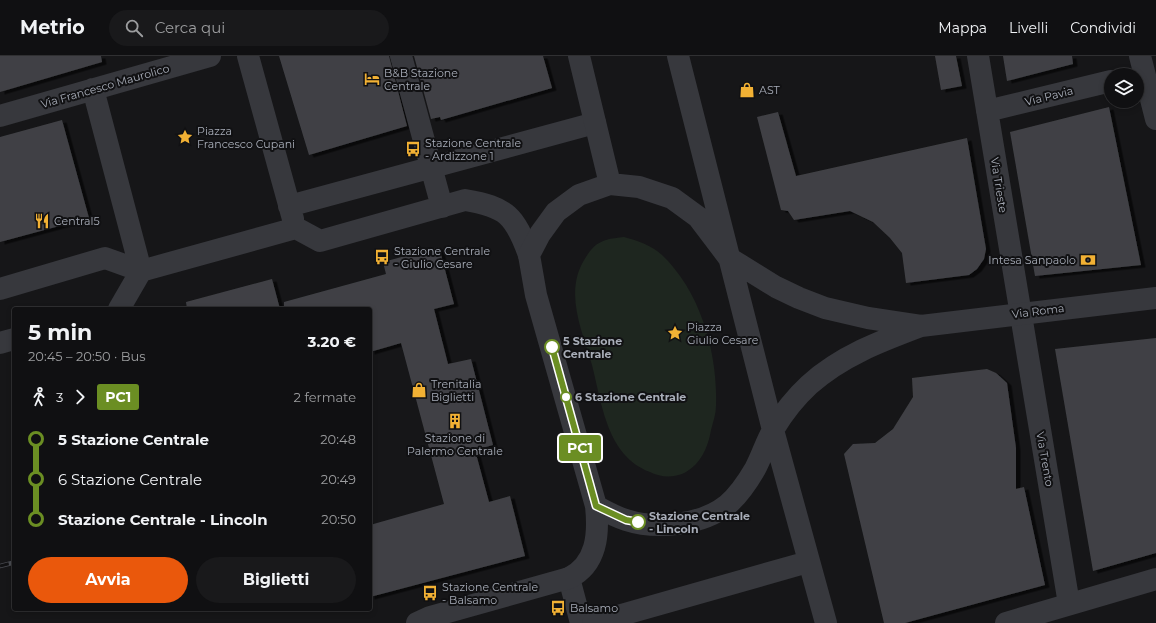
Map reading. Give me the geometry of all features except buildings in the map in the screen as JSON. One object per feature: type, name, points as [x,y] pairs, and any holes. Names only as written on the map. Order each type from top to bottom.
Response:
[{"type":"street","name":"Via Francesco Maurolico","points":[[0,116],[210,56]]},
{"type":"street","points":[[248,56],[296,228],[320,242],[465,200],[490,204],[507,215],[520,232],[529,255],[536,295],[596,506],[598,524],[595,548],[582,569],[569,578],[430,617],[418,623]]},
{"type":"street","points":[[401,56],[430,168],[442,207]]},
{"type":"street","points":[[579,56],[610,184]]},
{"type":"street","points":[[678,56],[773,430],[824,616]]},
{"type":"street","name":"Via Trieste","points":[[978,56],[1020,314]]},
{"type":"street","points":[[1144,81],[1156,119]]},
{"type":"street","name":"Via Pavia","points":[[987,111],[1104,83]]},
{"type":"street","points":[[93,89],[141,271],[120,307]]},
{"type":"street","points":[[289,206],[595,123]]},
{"type":"street","points":[[529,255],[540,234],[556,212],[579,195],[610,184],[639,187],[672,198],[698,217],[729,258],[776,287],[805,300],[868,318],[921,326]]},
{"type":"street","points":[[0,289],[106,258],[141,271],[296,228]]},
{"type":"street","name":"Via Roma","points":[[921,326],[1156,298]]},
{"type":"street","name":"Via Trento","points":[[1020,314],[1069,604]]},
{"type":"street","points":[[596,506],[626,520],[661,526],[685,524],[727,505],[742,488],[755,468],[773,430],[809,385],[851,354],[921,326]]},
{"type":"street","points":[[0,343],[12,340]]},
{"type":"street","points":[[593,623],[808,562]]},
{"type":"street","points":[[569,578],[581,623]]},
{"type":"street","points":[[1006,623],[1156,579]]},
{"type":"shaded area","points":[[624,237],[649,246],[662,255],[676,270],[697,305],[710,345],[716,386],[716,406],[710,437],[702,456],[694,466],[688,471],[678,475],[666,476],[650,472],[636,464],[624,454],[615,441],[603,412],[577,311],[575,297],[576,283],[579,270],[588,254],[602,241]]},
{"type":"railway","points":[[0,566],[12,563]]},
{"type":"bus line","name":"PC1","points":[[552,347],[596,506],[626,520],[638,522]]},
{"type":"place","name":"B&B Stazione Centrale","points":[[372,79]]},
{"type":"place","name":"AST","points":[[747,90]]},
{"type":"place","name":"Piazza Francesco Cupani","points":[[185,137]]},
{"type":"place","name":"Stazione Centrale - Ardizzone 1","points":[[413,149]]},
{"type":"place","name":"Central5","points":[[42,221]]},
{"type":"place","name":"Stazione Centrale - Giulio Cesare","points":[[382,257]]},
{"type":"place","name":"Intesa Sanpaolo","points":[[1088,260]]},
{"type":"place","name":"Piazza Giulio Cesare","points":[[675,333]]},
{"type":"place","name":"5 Stazione Centrale","points":[[552,347]]},
{"type":"place","name":"Trenitalia Biglietti","points":[[419,390]]},
{"type":"place","name":"6 Stazione Centrale","points":[[566,397]]},
{"type":"place","name":"Stazione di Palermo Centrale","points":[[455,421]]},
{"type":"place","name":"Stazione Centrale - Lincoln","points":[[638,522]]},
{"type":"place","name":"Stazione Centrale - Balsamo","points":[[430,593]]},
{"type":"place","name":"Balsamo","points":[[558,608]]}]
